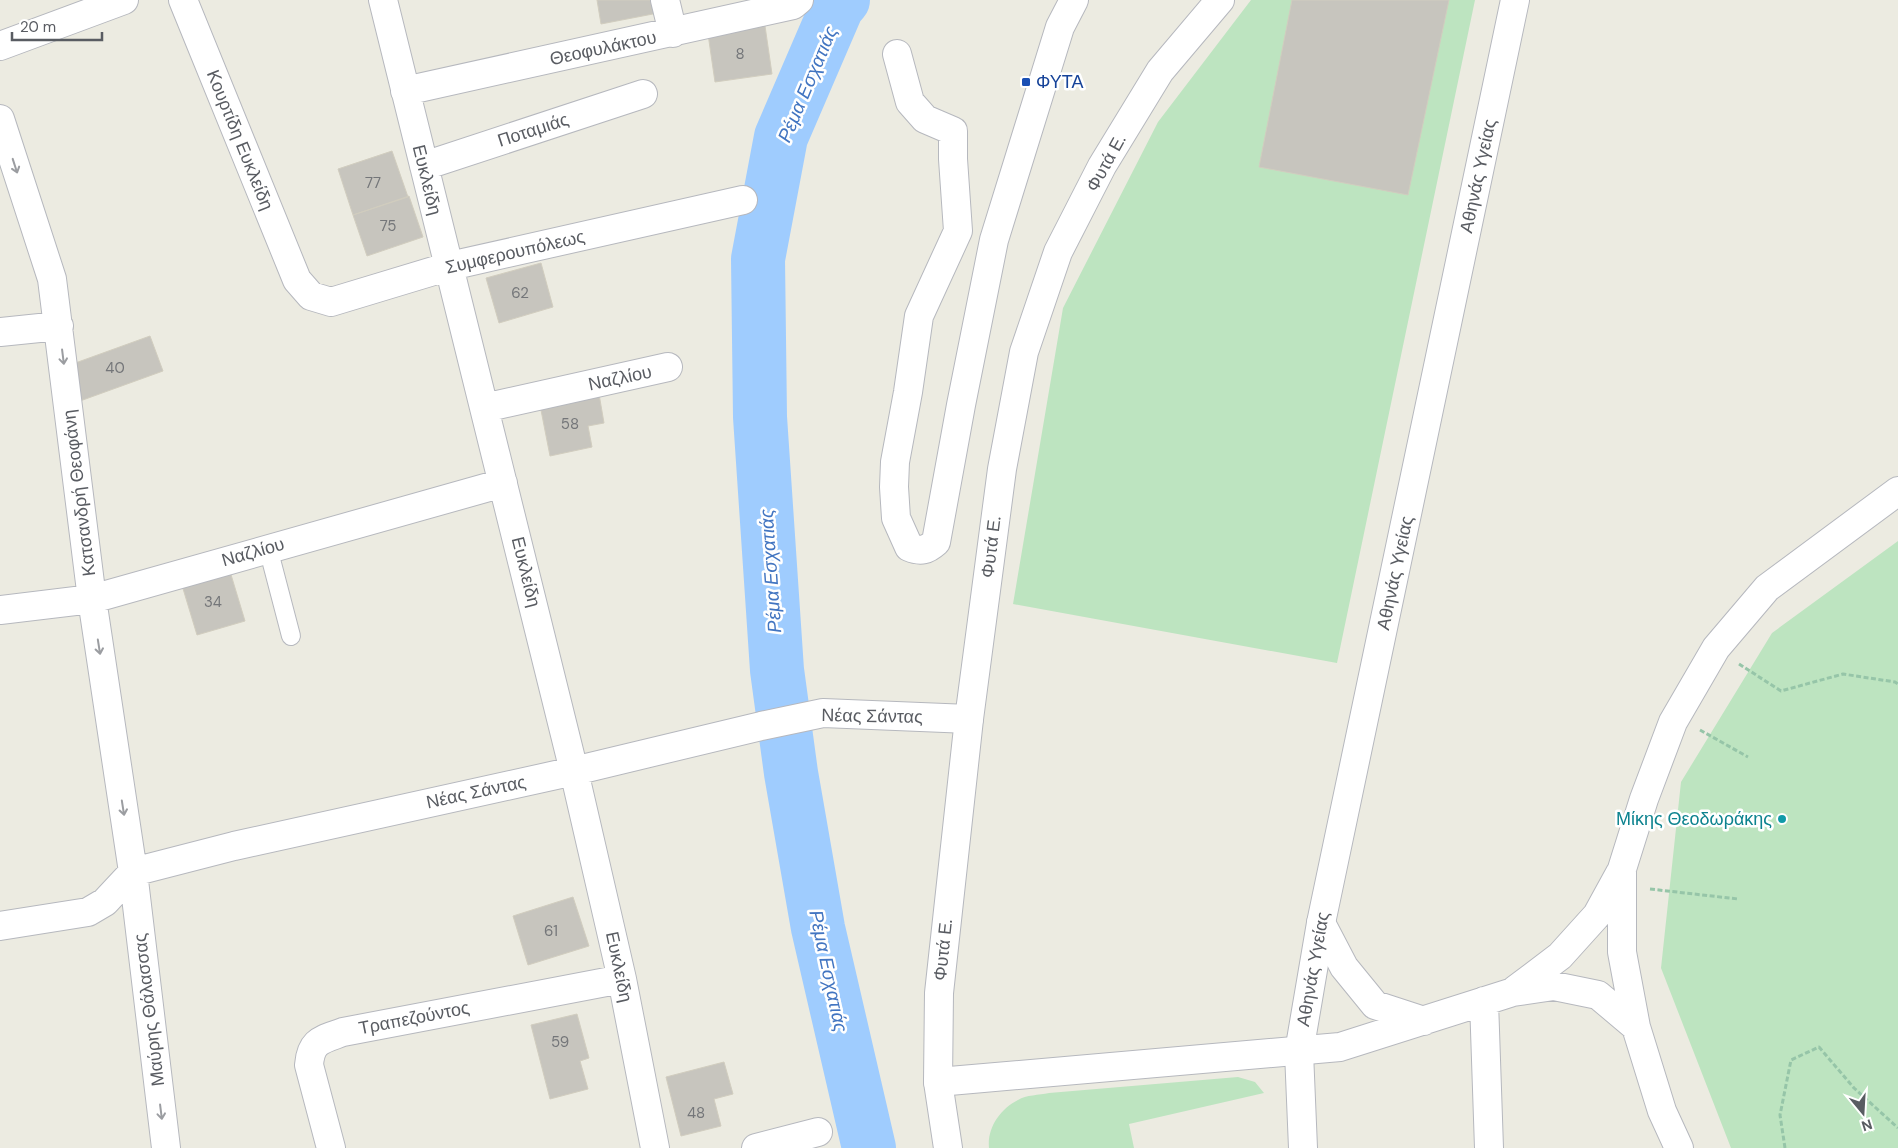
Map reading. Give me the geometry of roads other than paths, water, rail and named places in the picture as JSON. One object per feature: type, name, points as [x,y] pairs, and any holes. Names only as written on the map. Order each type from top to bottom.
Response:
[{"type":"street","points":[[0,46],[124,0]]},
{"type":"street","name":"Κουρτίδη Ευκλείδη","points":[[183,0],[297,280]]},
{"type":"street","name":"Ευκλείδη","points":[[383,0],[574,771],[622,978],[655,1148]]},
{"type":"street","points":[[665,0],[673,32]]},
{"type":"street","name":"Θεοφυλάκτου","points":[[405,91],[793,5],[799,0]]},
{"type":"street","points":[[897,54],[910,102],[925,119],[953,131],[958,230],[919,316],[895,462],[896,518],[909,547],[917,550],[928,549],[936,542],[994,240],[1060,27],[1074,0]]},
{"type":"street","name":"Φυτά Ε.","points":[[948,1148],[938,1082],[938,993],[969,719],[1002,469],[1024,352],[1058,252],[1102,166],[1160,72],[1220,0]]},
{"type":"street","name":"Αθηνάς Υγείας","points":[[1304,1148],[1299,1052],[1321,923],[1515,0]]},
{"type":"street","name":"Ποταμιάς","points":[[424,166],[643,94]]},
{"type":"street","name":"Κατσανδρή Θεοφάνη","points":[[0,120],[52,279],[92,599],[133,872]]},
{"type":"street","name":"Συμφερουπόλεως","points":[[297,280],[311,296],[331,302],[450,266],[743,200]]},
{"type":"street","points":[[0,332],[59,326]]},
{"type":"street","name":"Ναζλίου","points":[[484,408],[668,367]]},
{"type":"street","name":"Ναζλίου","points":[[0,610],[92,599],[503,483]]},
{"type":"street","points":[[1679,1148],[1662,1111],[1636,1027],[1622,952],[1622,878],[1644,799],[1676,716],[1716,648],[1767,588],[1898,491]]},
{"type":"street","name":"Νέας Σάντας","points":[[133,872],[234,846],[574,771],[823,713],[969,719]]},
{"type":"street","points":[[0,926],[88,912],[105,902],[133,872]]},
{"type":"street","name":"Μαύρης Θάλασσας","points":[[133,872],[166,1148]]},
{"type":"street","points":[[1513,992],[1560,956],[1597,915],[1622,878]]},
{"type":"street","points":[[1321,923],[1344,967],[1375,1005],[1424,1021]]},
{"type":"street","name":"Τραπεζούντος","points":[[331,1148],[309,1065],[310,1051],[320,1040],[343,1032],[622,978]]},
{"type":"street","points":[[938,1082],[1340,1047],[1513,992],[1554,986],[1598,995],[1636,1027]]},
{"type":"street","points":[[1484,1001],[1489,1148]]},
{"type":"street","points":[[756,1148],[818,1132]]},
{"type":"lane","points":[[268,548],[291,636]]},
{"type":"waterway","name":"Ρέμα Εσχατιάς","points":[[843,0],[837,7],[781,137],[758,259],[760,417],[777,670],[791,773],[818,928],[869,1148]]},
{"type":"place","name":"ΦΥΤΑ","points":[[1026,82]]},
{"type":"place","name":"Μίκης Θεοδωράκης","points":[[1782,819]]}]
